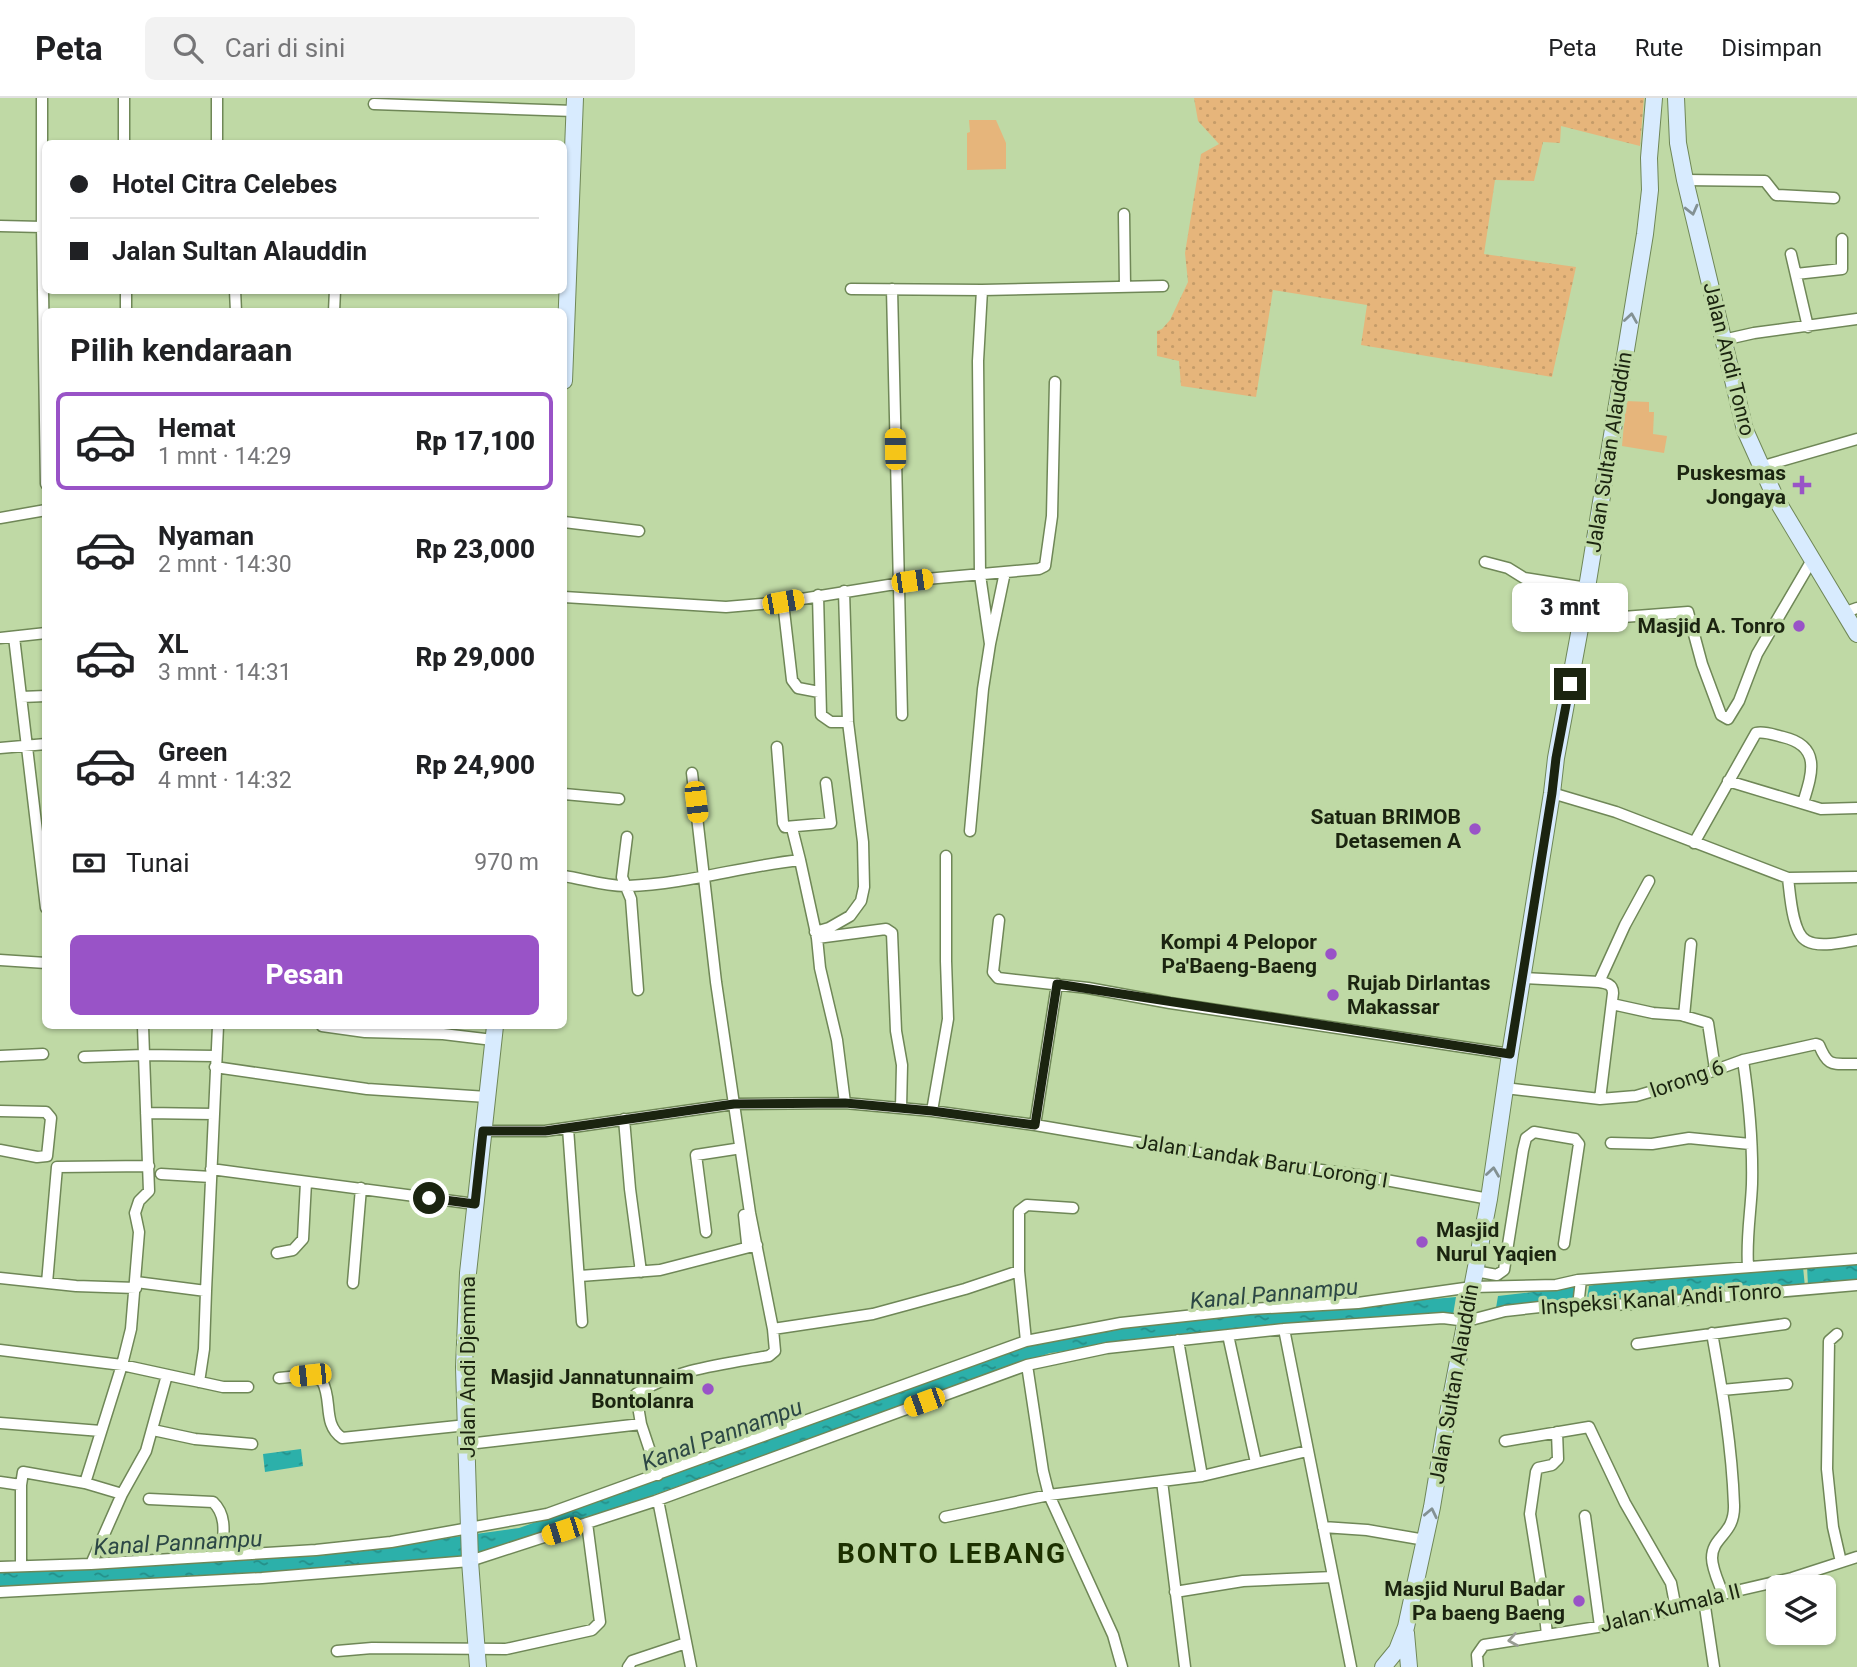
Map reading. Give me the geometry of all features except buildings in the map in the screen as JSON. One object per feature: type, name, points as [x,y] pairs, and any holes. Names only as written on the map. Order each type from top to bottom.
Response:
[{"type":"main road","name":"Jalan Sultan Alauddin","points":[[1383,1667],[1397,1650],[1406,1627],[1489,1199],[1556,758],[1583,612],[1650,190],[1649,158],[1654,98]]},
{"type":"main road","points":[[1676,98],[1678,143]]},
{"type":"main road","points":[[567,216],[575,105]]},
{"type":"main road","points":[[1650,190],[1656,179],[1662,138],[1668,135],[1678,143]]},
{"type":"main road","name":"Jalan Andi Tonro","points":[[1678,143],[1745,430],[1760,467],[1812,560],[1850,610],[1857,634]]},
{"type":"main road","name":"Jalan Andi Djemma","points":[[478,1667],[469,1532],[465,1324],[494,1033]]},
{"type":"main road","points":[[1406,1627],[1409,1667]]},
{"type":"street","points":[[0,226],[42,227],[42,98]]},
{"type":"street","points":[[124,98],[124,140]]},
{"type":"street","points":[[217,98],[217,140]]},
{"type":"street","points":[[374,104],[575,105]]},
{"type":"street","points":[[1685,180],[1765,181],[1776,195],[1834,198]]},
{"type":"street","points":[[1124,214],[1125,286]]},
{"type":"street","points":[[1796,274],[1842,270],[1842,239]]},
{"type":"street","points":[[1791,254],[1808,327]]},
{"type":"street","points":[[851,289],[982,290],[1163,286]]},
{"type":"street","points":[[892,289],[902,715]]},
{"type":"street","points":[[982,290],[978,361],[980,575],[989,644]]},
{"type":"street","points":[[1723,340],[1754,333],[1857,319]]},
{"type":"street","points":[[567,597],[726,607],[783,602],[898,583],[1039,569],[1045,566],[1048,556],[1053,493],[1055,382]]},
{"type":"street","points":[[1760,467],[1857,439]]},
{"type":"street","points":[[0,518],[42,511]]},
{"type":"street","points":[[567,522],[639,531]]},
{"type":"street","points":[[1583,612],[1623,617],[1688,612],[1702,664],[1721,715],[1728,719],[1739,701],[1757,654],[1812,560]]},
{"type":"street","points":[[1485,562],[1508,568],[1524,578],[1587,587]]},
{"type":"street","points":[[970,831],[989,644],[1005,572]]},
{"type":"street","points":[[816,934],[850,916],[861,901],[864,887],[863,842],[848,722],[844,591]]},
{"type":"street","points":[[818,595],[821,715],[825,720],[848,722]]},
{"type":"street","points":[[783,602],[792,680],[798,688],[819,692]]},
{"type":"street","points":[[0,638],[42,633]]},
{"type":"street","points":[[14,636],[42,836]]},
{"type":"street","points":[[21,697],[42,696]]},
{"type":"street","points":[[1694,843],[1756,733],[1790,738],[1804,747],[1812,766],[1812,775],[1803,803]]},
{"type":"street","points":[[0,748],[42,744]]},
{"type":"street","points":[[777,747],[785,827],[831,823],[826,783]]},
{"type":"street","points":[[658,1475],[640,1424],[635,1398],[637,1392],[715,1364],[773,1354],[773,1329],[752,1244],[735,1149],[692,773]]},
{"type":"street","points":[[1728,780],[1821,809],[1857,808]]},
{"type":"street","points":[[1552,793],[1589,802],[1788,878],[1857,877]]},
{"type":"street","points":[[567,794],[619,799]]},
{"type":"street","points":[[792,828],[837,1040],[845,1103]]},
{"type":"street","points":[[626,837],[622,872],[631,895],[638,990]]},
{"type":"street","points":[[932,1111],[948,1019],[946,856]]},
{"type":"street","points":[[567,876],[626,886],[800,860]]},
{"type":"street","points":[[1788,878],[1793,915],[1801,937],[1821,944],[1857,940]]},
{"type":"street","points":[[1599,982],[1649,881]]},
{"type":"street","points":[[999,920],[993,972],[998,978],[1057,984],[1510,1054]]},
{"type":"street","points":[[816,934],[886,929],[892,933],[896,1031],[902,1065],[901,1108]]},
{"type":"street","points":[[1684,1016],[1691,944]]},
{"type":"street","points":[[0,960],[42,963]]},
{"type":"street","points":[[1523,978],[1599,982],[1612,988],[1600,1099]]},
{"type":"street","points":[[1035,1125],[1057,984]]},
{"type":"street","points":[[1612,1004],[1653,1013],[1684,1016],[1710,1025],[1715,1069]]},
{"type":"street","points":[[85,1483],[131,1329],[139,1232],[135,1213],[139,1202],[149,1191],[143,1029]]},
{"type":"street","points":[[200,1382],[204,1349],[218,1029]]},
{"type":"street","points":[[344,1029],[365,1032],[494,1033]]},
{"type":"street","name":"lorong 6","points":[[1504,1088],[1600,1099],[1655,1091],[1743,1060],[1816,1044],[1827,1062],[1857,1064]]},
{"type":"street","points":[[0,1056],[43,1054]]},
{"type":"street","points":[[84,1058],[144,1055],[215,1062],[367,1088],[486,1097]]},
{"type":"street","points":[[1743,1060],[1750,1111],[1752,1179],[1747,1242],[1748,1266]]},
{"type":"street","name":"Jalan Landak Baru Lorong I","points":[[483,1131],[545,1131],[731,1105],[845,1103],[1035,1125],[1199,1153],[1364,1176],[1489,1199]]},
{"type":"street","points":[[731,1105],[750,1213],[752,1244]]},
{"type":"street","points":[[0,1111],[46,1112],[51,1118],[47,1156],[41,1158],[0,1150]]},
{"type":"street","points":[[146,1113],[214,1114]]},
{"type":"street","points":[[624,1119],[641,1272]]},
{"type":"street","points":[[568,1128],[582,1322]]},
{"type":"street","points":[[0,1567],[316,1550],[469,1532],[547,1514],[1026,1341],[1121,1323],[1250,1309],[1358,1303],[1497,1275],[1504,1270],[1526,1138],[1534,1132],[1575,1139],[1579,1144],[1564,1244]]},
{"type":"street","points":[[1611,1143],[1652,1144],[1689,1138],[1750,1144]]},
{"type":"street","points":[[706,1232],[696,1155],[735,1149]]},
{"type":"street","points":[[47,1283],[57,1167],[149,1166]]},
{"type":"street","points":[[161,1174],[211,1173],[306,1182],[475,1204]]},
{"type":"street","points":[[277,1253],[293,1250],[303,1239],[306,1182]]},
{"type":"street","points":[[353,1283],[361,1188]]},
{"type":"street","points":[[1026,1341],[1017,1216],[1021,1208],[1027,1205],[1073,1208]]},
{"type":"street","points":[[580,1276],[667,1268],[752,1244]]},
{"type":"street","name":"Inspeksi Kanal Andi Tonro","points":[[1474,1279],[1556,1285],[1748,1266],[1857,1259]]},
{"type":"street","points":[[773,1329],[883,1312],[1019,1271]]},
{"type":"street","points":[[0,1278],[206,1291]]},
{"type":"street","points":[[1579,1304],[1581,1283]]},
{"type":"street","name":"Inspeksi Kanal Andi Tonro","points":[[0,1592],[262,1578],[470,1558],[658,1500],[1027,1365],[1107,1348],[1284,1329],[1443,1318],[1467,1321],[1522,1309],[1579,1304],[1638,1304],[1857,1285]]},
{"type":"street","points":[[1637,1344],[1785,1324]]},
{"type":"street","points":[[1284,1329],[1351,1667]]},
{"type":"street","points":[[1712,1333],[1722,1390],[1734,1506],[1731,1526],[1713,1549],[1712,1561],[1723,1594]]},
{"type":"street","points":[[1837,1334],[1829,1341],[1827,1469],[1833,1527],[1841,1562]]},
{"type":"street","points":[[1228,1335],[1256,1463]]},
{"type":"street","points":[[1178,1340],[1202,1476]]},
{"type":"street","points":[[0,1350],[122,1364],[167,1376],[236,1388],[248,1387]]},
{"type":"street","points":[[1027,1365],[1049,1495],[1110,1626],[1122,1667]]},
{"type":"street","points":[[279,1378],[310,1375],[323,1381],[328,1395],[330,1425],[342,1438],[467,1425]]},
{"type":"street","points":[[91,1564],[122,1494],[146,1451],[167,1376]]},
{"type":"street","points":[[1722,1390],[1787,1384]]},
{"type":"street","points":[[0,1423],[101,1431]]},
{"type":"street","points":[[468,1444],[640,1424]]},
{"type":"street","points":[[1505,1441],[1590,1427],[1625,1503],[1671,1583],[1676,1609]]},
{"type":"street","points":[[153,1430],[195,1439],[252,1444]]},
{"type":"street","points":[[1547,1635],[1530,1514],[1538,1468],[1552,1465],[1558,1460],[1557,1432]]},
{"type":"street","points":[[945,1517],[1049,1495],[1202,1476],[1307,1451]]},
{"type":"street","points":[[20,1566],[21,1485],[25,1471],[85,1483],[122,1494]]},
{"type":"street","points":[[1162,1481],[1185,1667]]},
{"type":"street","points":[[0,1482],[21,1485]]},
{"type":"street","points":[[149,1499],[213,1502],[220,1508],[223,1518],[222,1556]]},
{"type":"street","points":[[658,1500],[691,1667]]},
{"type":"street","points":[[1585,1516],[1600,1626]]},
{"type":"street","points":[[337,1651],[506,1649],[592,1630],[599,1625],[599,1606],[587,1523]]},
{"type":"street","points":[[1323,1527],[1367,1530],[1425,1540]]},
{"type":"street","name":"Jalan Kumala II","points":[[1478,1667],[1478,1655],[1482,1647],[1676,1609],[1723,1594],[1792,1578],[1857,1557]]},
{"type":"street","points":[[1175,1592],[1243,1581],[1333,1577]]},
{"type":"street","points":[[1704,1600],[1714,1667]]},
{"type":"street","points":[[628,1667],[632,1661],[686,1643]]},
{"type":"shaded area","points":[[1194,98],[1644,98],[1640,146],[1561,126],[1560,143],[1543,142],[1534,181],[1495,180],[1484,254],[1576,267],[1552,377],[1361,345],[1367,305],[1273,290],[1256,397],[1181,386],[1179,361],[1157,356],[1157,331],[1170,320],[1188,282],[1185,253],[1201,154],[1219,144],[1198,121]]},
{"type":"shaded area","points":[[969,120],[996,120],[1006,143],[1006,169],[967,170]]},
{"type":"shaded area","points":[[1626,401],[1649,402],[1649,412],[1654,412],[1653,434],[1667,436],[1664,453],[1622,446]]},
{"type":"water","points":[[1857,1262],[1857,1281],[1808,1286],[1807,1266]]},
{"type":"water","points":[[1803,1267],[1805,1287],[1586,1304],[1589,1286],[1604,1283]]},
{"type":"water","points":[[1578,1287],[1576,1303],[1496,1308],[1498,1296]]},
{"type":"water","points":[[1456,1297],[1453,1315],[1164,1338],[1050,1353],[550,1532],[463,1557],[292,1572],[0,1587],[0,1570],[318,1556],[519,1528],[1031,1345],[1149,1323]]},
{"type":"water","points":[[301,1449],[303,1466],[265,1472],[263,1454]]},
{"type":"place","name":"Puskesmas Jongaya","points":[[1802,485]]},
{"type":"place","name":"Masjid A. Tonro","points":[[1799,626]]},
{"type":"place","name":"Satuan BRIMOB Detasemen A","points":[[1475,829]]},
{"type":"place","name":"Kompi 4 Pelopor Pa'Baeng-Baeng","points":[[1331,954]]},
{"type":"place","name":"Rujab Dirlantas Makassar","points":[[1333,995]]},
{"type":"place","name":"Masjid Nurul Yaqien","points":[[1422,1242]]},
{"type":"place","name":"Masjid Jannatunnaim Bontolanra","points":[[708,1389]]},
{"type":"place","name":"Masjid Nurul Badar Pa baeng Baeng","points":[[1579,1601]]},
{"type":"district","name":"BONTO LEBANG","points":[[952,1553]]},
{"type":"route","points":[[429,1198],[475,1204],[483,1131],[545,1131],[734,1104],[867,1104],[1035,1125],[1057,984],[1510,1054],[1570,684]]},
{"type":"water label","name":"Kanal Pannampu","points":[[1274,1294]]},
{"type":"water label","name":"Kanal Pannampu","points":[[722,1435]]},
{"type":"water label","name":"Kanal Pannampu","points":[[178,1543]]}]
